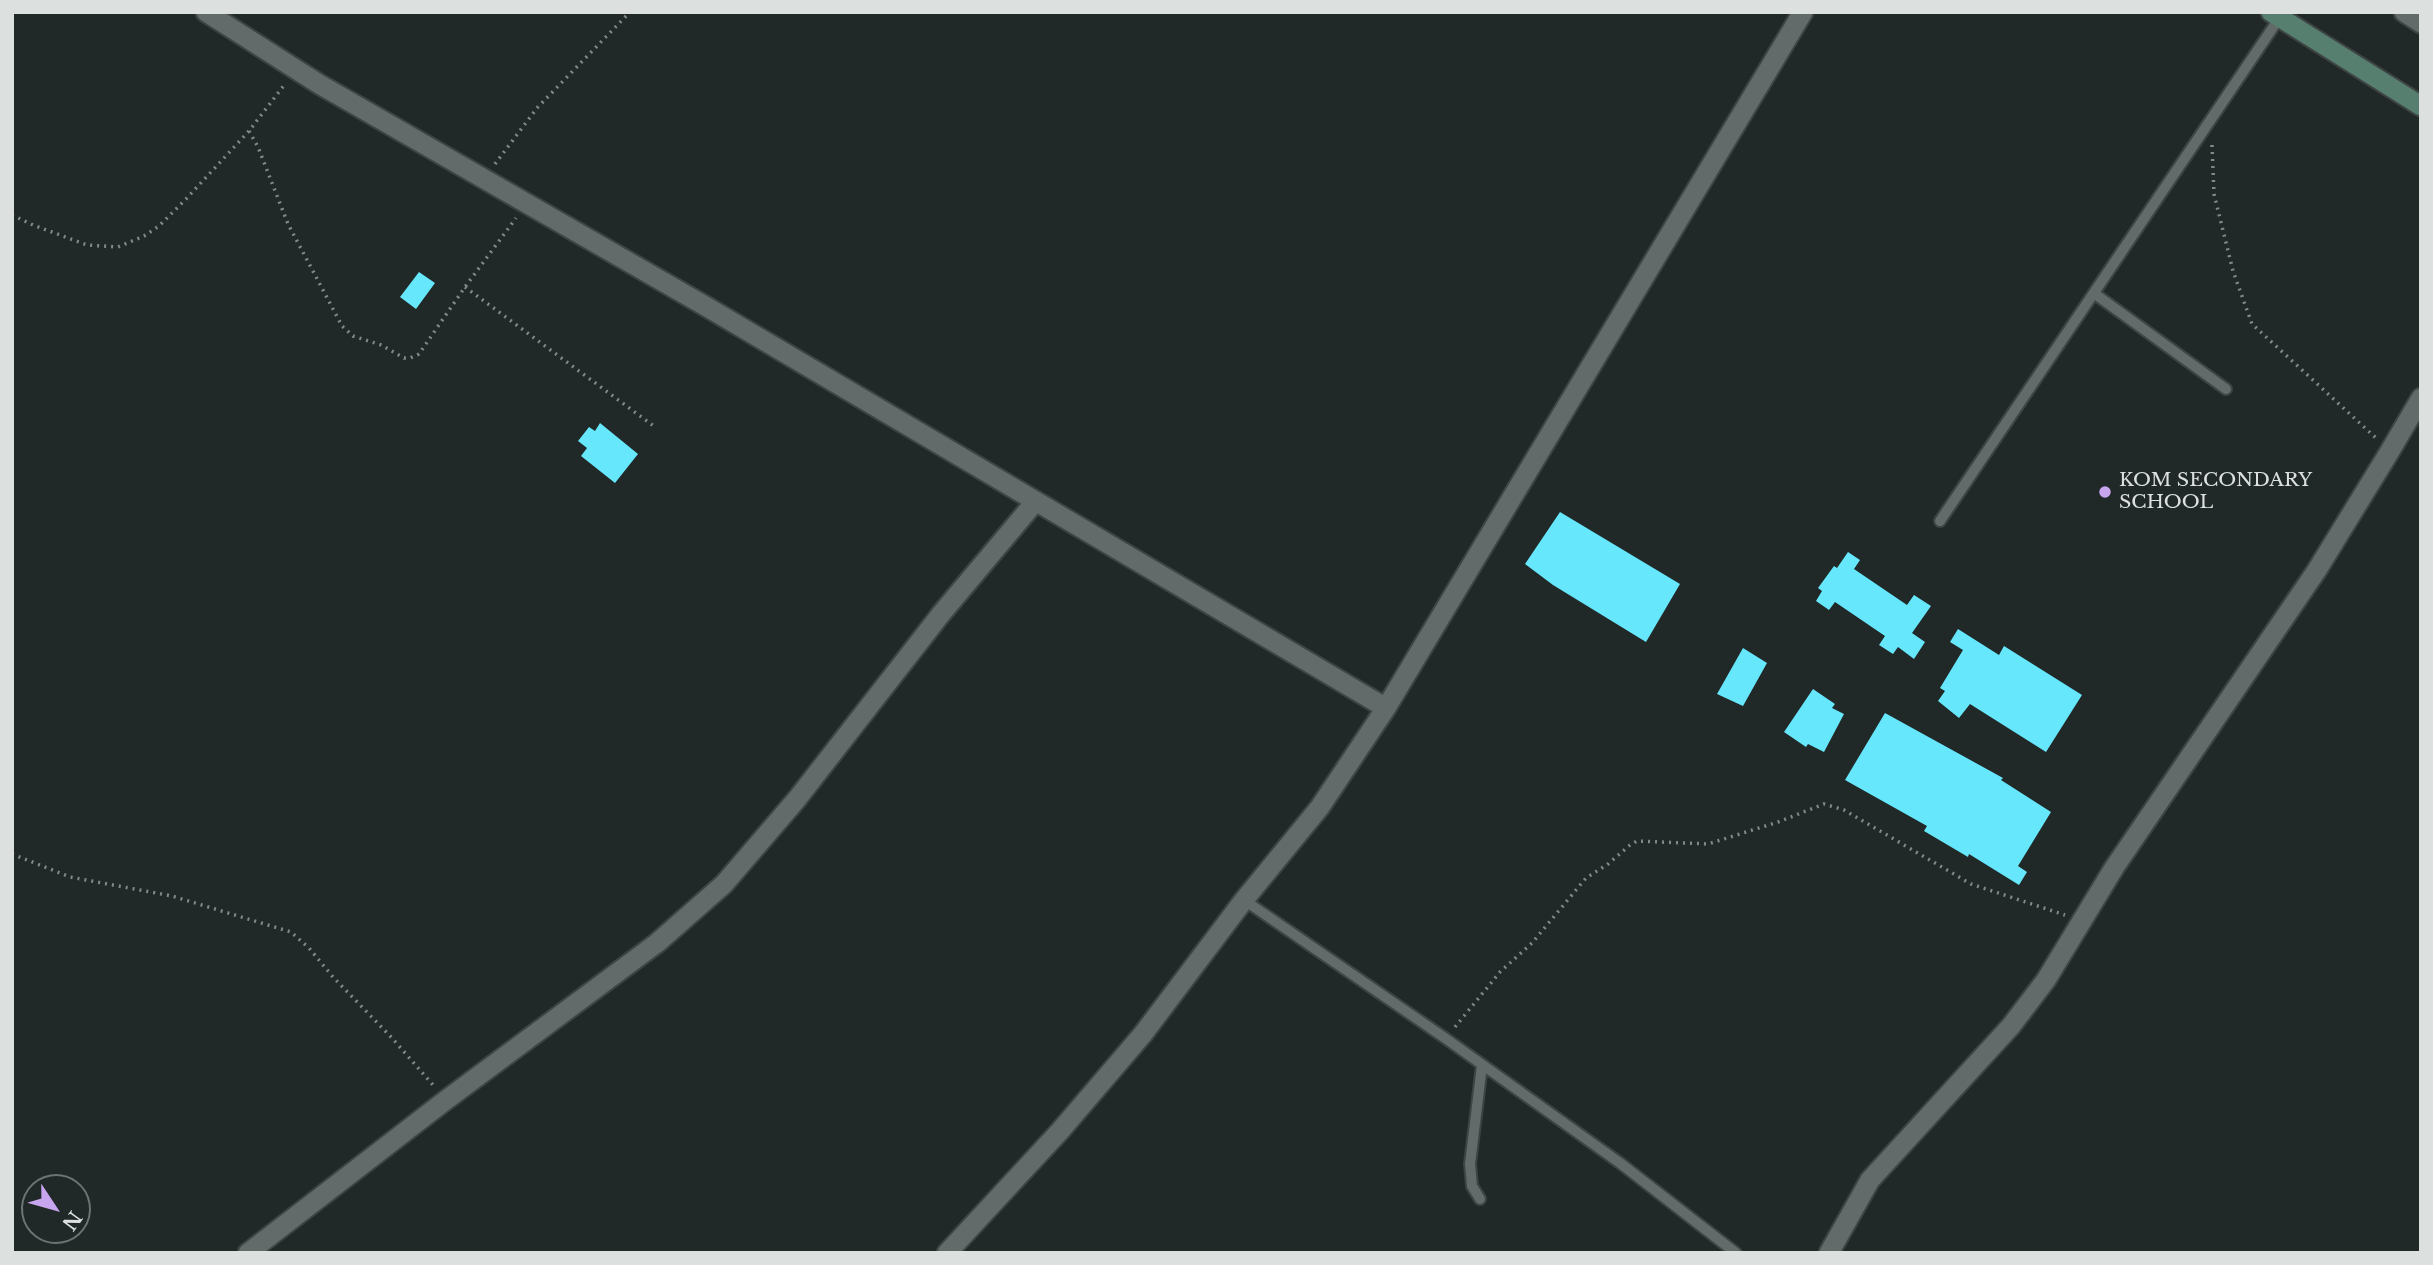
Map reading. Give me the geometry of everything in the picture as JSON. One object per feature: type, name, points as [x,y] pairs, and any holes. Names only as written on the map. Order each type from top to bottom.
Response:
[{"type":"main road","points":[[2275,15],[2421,106]]},
{"type":"street","points":[[206,12],[227,18],[296,70],[707,307],[1386,708]]},
{"type":"street","points":[[947,1253],[1060,1131],[1135,1044],[1244,900],[1320,807],[1386,708],[1803,12]]},
{"type":"street","points":[[2404,12],[2421,23]]},
{"type":"street","points":[[1829,1253],[1870,1180],[2028,1006],[2080,920],[2317,570],[2421,398]]},
{"type":"street","points":[[248,1253],[446,1100],[657,943],[724,884],[797,799],[941,614],[1035,502]]},
{"type":"lane","points":[[1940,521],[2210,122],[2275,15]]},
{"type":"lane","points":[[2095,294],[2226,390]]},
{"type":"lane","points":[[1244,900],[1445,1038],[1620,1163],[1736,1253]]},
{"type":"lane","points":[[1480,1199],[1472,1186],[1470,1164],[1482,1065]]},
{"type":"path","points":[[484,178],[537,108],[630,12]]},
{"type":"path","points":[[12,215],[87,245],[118,247],[130,243],[159,226],[249,131],[296,70]]},
{"type":"path","points":[[2210,122],[2214,194],[2233,271],[2252,324],[2390,451]]},
{"type":"path","points":[[249,131],[258,147],[288,224],[342,326],[353,336],[381,345],[404,358],[416,357],[526,202]]},
{"type":"path","points":[[465,287],[655,427]]},
{"type":"path","points":[[1445,1038],[1500,972],[1532,943],[1586,878],[1630,845],[1637,841],[1708,844],[1824,804],[1844,810],[1971,884],[2080,920]]},
{"type":"path","points":[[12,853],[70,877],[172,896],[275,926],[296,935],[446,1100]]},
{"type":"building","points":[[419,272],[435,283],[416,309],[400,297]]},
{"type":"building","points":[[600,423],[638,454],[615,483],[581,456],[587,448],[578,441],[589,427],[595,431]]},
{"type":"building","points":[[1560,512],[1680,584],[1646,642],[1553,585],[1525,564]]},
{"type":"building","points":[[1848,552],[1860,560],[1854,569],[1907,605],[1914,595],[1931,606],[1912,633],[1925,642],[1914,659],[1898,647],[1893,654],[1879,645],[1885,636],[1835,602],[1829,610],[1816,601],[1822,591],[1818,588]]},
{"type":"building","points":[[1958,629],[1999,655],[2004,646],[2082,695],[2046,752],[1970,704],[1959,718],[1938,701],[1945,691],[1940,688],[1963,650],[1950,642]]},
{"type":"building","points":[[1743,648],[1767,663],[1743,706],[1717,694]]},
{"type":"building","points":[[1813,689],[1835,704],[1832,708],[1844,714],[1824,752],[1808,744],[1806,747],[1784,732]]},
{"type":"building","points":[[1885,713],[2003,778],[2001,780],[2051,812],[2018,866],[2027,872],[2019,885],[1969,854],[1968,857],[1924,831],[1927,826],[1845,780]]},
{"type":"place","name":"KOM SECONDARY SCHOOL","points":[[2105,492]]}]
